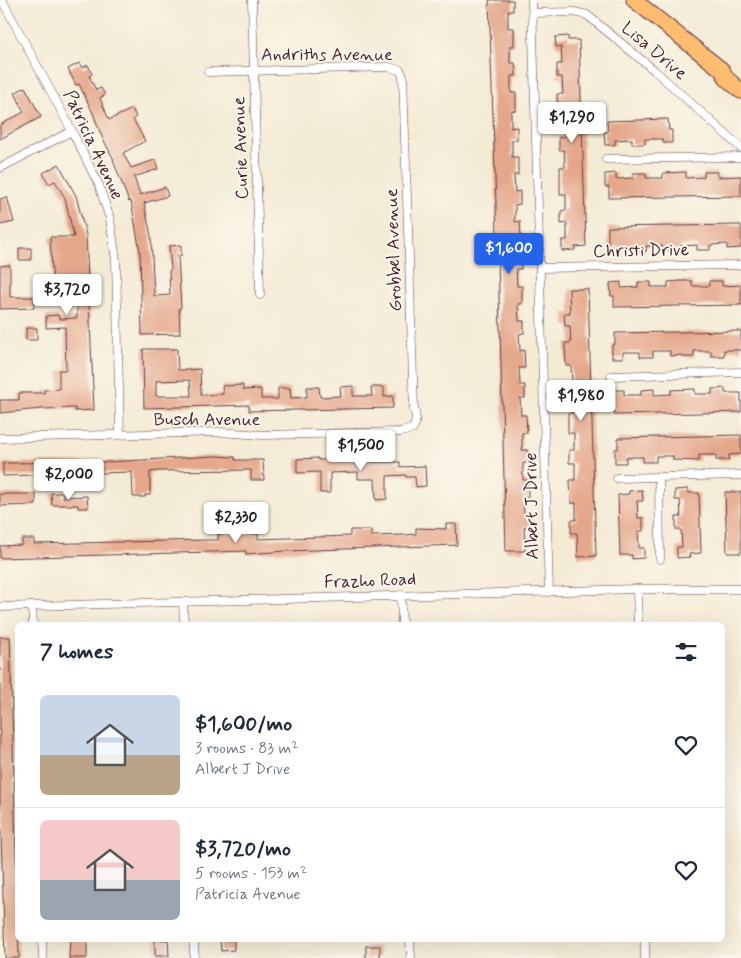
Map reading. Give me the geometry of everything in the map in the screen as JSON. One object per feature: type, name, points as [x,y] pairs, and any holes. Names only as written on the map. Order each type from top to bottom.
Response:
[{"type":"highway","points":[[634,0],[722,70],[727,79],[741,91]]},
{"type":"highway","points":[[722,70],[734,72],[741,77]]},
{"type":"street","name":"Patricia Avenue","points":[[2,0],[104,195],[114,238],[116,260],[120,435]]},
{"type":"street","name":"Curie Avenue","points":[[252,0],[260,295]]},
{"type":"street","name":"Albert J Drive","points":[[532,0],[549,592]]},
{"type":"street","name":"Lisa Drive","points":[[533,13],[574,12],[587,15],[654,70],[741,148]]},
{"type":"street","name":"Andriths Avenue","points":[[208,72],[388,67],[400,70]]},
{"type":"street","name":"Grobbel Avenue","points":[[400,70],[404,81],[414,409],[416,415],[416,423],[413,429]]},
{"type":"street","points":[[0,168],[72,131]]},
{"type":"street","points":[[606,159],[741,157]]},
{"type":"street","name":"Christi Drive","points":[[541,268],[741,265]]},
{"type":"street","points":[[611,376],[741,372]]},
{"type":"street","name":"Busch Avenue","points":[[0,438],[219,432],[263,435],[401,432],[413,429]]},
{"type":"street","points":[[617,478],[741,475]]},
{"type":"street","points":[[659,477],[660,560]]},
{"type":"street","name":"Frazho Road","points":[[0,607],[401,595],[741,589]]},
{"type":"street","points":[[637,590],[638,622]]},
{"type":"street","points":[[401,595],[402,622]]},
{"type":"street","points":[[183,602],[184,622]]},
{"type":"street","points":[[32,606],[32,622]]},
{"type":"street","points":[[42,942],[42,958]]},
{"type":"street","points":[[194,942],[194,958]]},
{"type":"street","points":[[410,942],[411,958]]},
{"type":"street","points":[[645,942],[645,958]]},
{"type":"building","points":[[489,0],[513,0],[513,11],[508,11],[508,28],[514,28],[514,46],[510,46],[510,63],[515,63],[516,76],[511,76],[511,93],[516,93],[516,110],[511,111],[511,128],[517,127],[517,140],[512,140],[512,157],[518,157],[518,175],[514,175],[515,192],[520,191],[520,204],[515,205],[515,222],[520,221],[521,239],[515,239],[516,256],[521,256],[521,269],[516,269],[517,286],[522,286],[522,304],[518,304],[519,321],[524,321],[524,333],[519,334],[520,351],[524,350],[525,368],[519,368],[520,385],[525,385],[525,398],[520,398],[521,415],[526,415],[527,433],[522,433],[522,450],[527,450],[528,463],[523,463],[523,480],[528,480],[528,497],[523,497],[524,514],[529,514],[529,527],[524,527],[525,551],[506,551]]},
{"type":"building","points":[[568,36],[568,40],[579,40],[586,246],[575,247],[575,250],[562,251],[562,240],[567,240],[567,223],[561,224],[561,211],[566,210],[566,194],[560,194],[560,167],[565,167],[564,150],[559,150],[559,137],[564,137],[563,120],[558,120],[557,94],[563,94],[562,77],[557,77],[557,64],[562,64],[561,47],[556,47],[555,37]]},
{"type":"building","points":[[79,63],[82,68],[88,65],[92,74],[89,76],[96,90],[101,88],[105,95],[100,98],[109,120],[132,109],[136,117],[133,119],[145,141],[123,153],[131,168],[155,160],[158,169],[134,177],[140,195],[165,187],[168,196],[144,203],[151,236],[154,296],[170,295],[169,271],[171,269],[169,246],[181,245],[181,256],[178,256],[181,308],[179,308],[180,334],[142,335],[140,252],[131,201],[129,202],[114,160],[102,137],[93,113],[79,84],[76,85],[68,69]]},
{"type":"building","points":[[25,87],[41,117],[0,139],[0,125],[24,112],[15,93]]},
{"type":"building","points":[[668,119],[669,130],[672,130],[672,143],[663,143],[663,139],[645,139],[645,144],[632,144],[632,139],[615,140],[615,145],[605,145],[604,132],[608,132],[607,121]]},
{"type":"building","points":[[59,164],[76,196],[86,235],[94,410],[75,411],[75,408],[41,409],[0,413],[0,400],[19,400],[19,393],[44,393],[44,390],[59,389],[59,370],[66,370],[65,327],[46,328],[46,316],[58,315],[59,319],[77,318],[77,299],[54,300],[50,237],[74,237],[65,198],[55,181],[49,184],[43,173]]},
{"type":"building","points":[[686,172],[686,178],[704,177],[704,172],[717,172],[717,177],[741,176],[741,196],[609,198],[609,187],[605,187],[605,174],[616,173],[616,179],[633,178],[633,173],[646,173],[646,178],[663,178],[663,173]]},
{"type":"building","points":[[7,197],[14,222],[0,225],[0,199]]},
{"type":"building","points":[[741,225],[741,248],[727,249],[727,244],[710,245],[710,250],[697,250],[697,245],[680,246],[680,250],[663,250],[663,246],[646,246],[646,251],[633,251],[633,246],[608,247],[608,227]]},
{"type":"building","points":[[19,248],[31,248],[31,260],[19,260]]},
{"type":"building","points":[[10,265],[10,297],[34,297],[34,308],[0,309],[0,266]]},
{"type":"building","points":[[692,281],[692,286],[709,286],[709,281],[722,281],[722,286],[741,285],[741,305],[614,307],[614,296],[611,296],[610,283],[621,282],[621,288],[638,287],[638,282],[651,282],[651,287],[668,287],[668,282]]},
{"type":"building","points":[[569,289],[588,289],[596,556],[578,557],[577,533],[571,533],[571,520],[576,520],[576,503],[571,503],[570,480],[575,480],[575,463],[569,463],[569,450],[574,450],[574,433],[568,433],[568,413],[573,413],[572,396],[567,396],[566,383],[572,383],[571,366],[566,366],[565,343],[571,343],[570,326],[565,326],[564,313],[570,313]]},
{"type":"building","points":[[26,328],[37,328],[37,340],[26,340]]},
{"type":"building","points":[[741,331],[741,350],[724,350],[724,356],[711,356],[711,351],[694,351],[694,357],[683,357],[683,355],[670,356],[670,351],[653,351],[653,357],[640,357],[640,352],[623,352],[623,358],[612,358],[612,345],[615,344],[615,333]]},
{"type":"building","points":[[143,349],[177,349],[178,370],[200,369],[201,395],[223,394],[222,386],[243,385],[243,390],[261,389],[261,399],[278,399],[278,388],[290,388],[291,398],[307,397],[307,387],[319,387],[320,397],[341,396],[340,387],[353,386],[353,396],[372,396],[371,387],[384,387],[384,397],[393,396],[393,408],[249,411],[249,405],[144,408]],"holes":[[[190,380],[191,396],[156,396],[156,381]]]},
{"type":"building","points":[[725,388],[725,393],[741,393],[741,412],[614,415],[613,390],[624,390],[624,395],[641,395],[641,390],[654,389],[654,395],[671,394],[671,390],[695,389],[695,394],[712,394],[712,389]]},
{"type":"building","points":[[741,435],[741,454],[729,455],[729,460],[716,460],[716,455],[699,455],[699,461],[673,460],[673,456],[656,456],[656,462],[643,462],[643,457],[626,457],[626,463],[615,463],[615,449],[618,449],[618,438]]},
{"type":"building","points":[[215,456],[235,457],[235,460],[263,460],[264,480],[251,480],[251,470],[157,471],[150,472],[150,495],[133,497],[132,472],[3,476],[3,463],[107,462]]},
{"type":"building","points":[[318,458],[318,460],[371,459],[371,462],[400,462],[400,467],[425,466],[426,486],[416,487],[415,477],[406,477],[406,475],[387,476],[387,499],[376,500],[375,479],[358,479],[358,472],[330,473],[330,493],[320,493],[320,472],[297,473],[297,459]]},
{"type":"building","points":[[688,489],[688,493],[699,493],[701,553],[689,554],[690,557],[677,558],[677,547],[682,547],[681,530],[676,530],[676,517],[681,517],[680,500],[675,500],[675,490]]},
{"type":"building","points":[[642,490],[643,501],[637,501],[638,518],[643,518],[643,531],[638,531],[639,548],[644,548],[644,558],[632,559],[632,555],[620,555],[618,495],[629,494],[629,491]]},
{"type":"building","points":[[725,492],[741,492],[741,553],[727,553]]},
{"type":"building","points":[[51,493],[63,493],[63,497],[87,496],[88,508],[78,508],[78,505],[52,505]]},
{"type":"building","points":[[0,494],[36,494],[36,505],[0,506]]},
{"type":"building","points":[[446,524],[456,524],[457,545],[246,554],[246,551],[0,558],[0,546],[22,545],[22,539],[34,539],[34,544],[218,540],[218,534],[258,534],[258,539],[350,536],[350,530],[371,530],[371,536],[406,535],[416,534],[416,528],[446,529]]},
{"type":"building","points":[[0,637],[10,637],[15,815],[15,942],[19,942],[19,958],[5,958],[0,804]]},
{"type":"building","points":[[70,942],[87,942],[87,958],[69,958]]},
{"type":"building","points":[[155,942],[168,942],[169,956],[155,956]]},
{"type":"building","points":[[220,942],[234,942],[234,950],[221,951]]},
{"type":"building","points":[[366,946],[380,946],[380,958],[366,958]]}]
